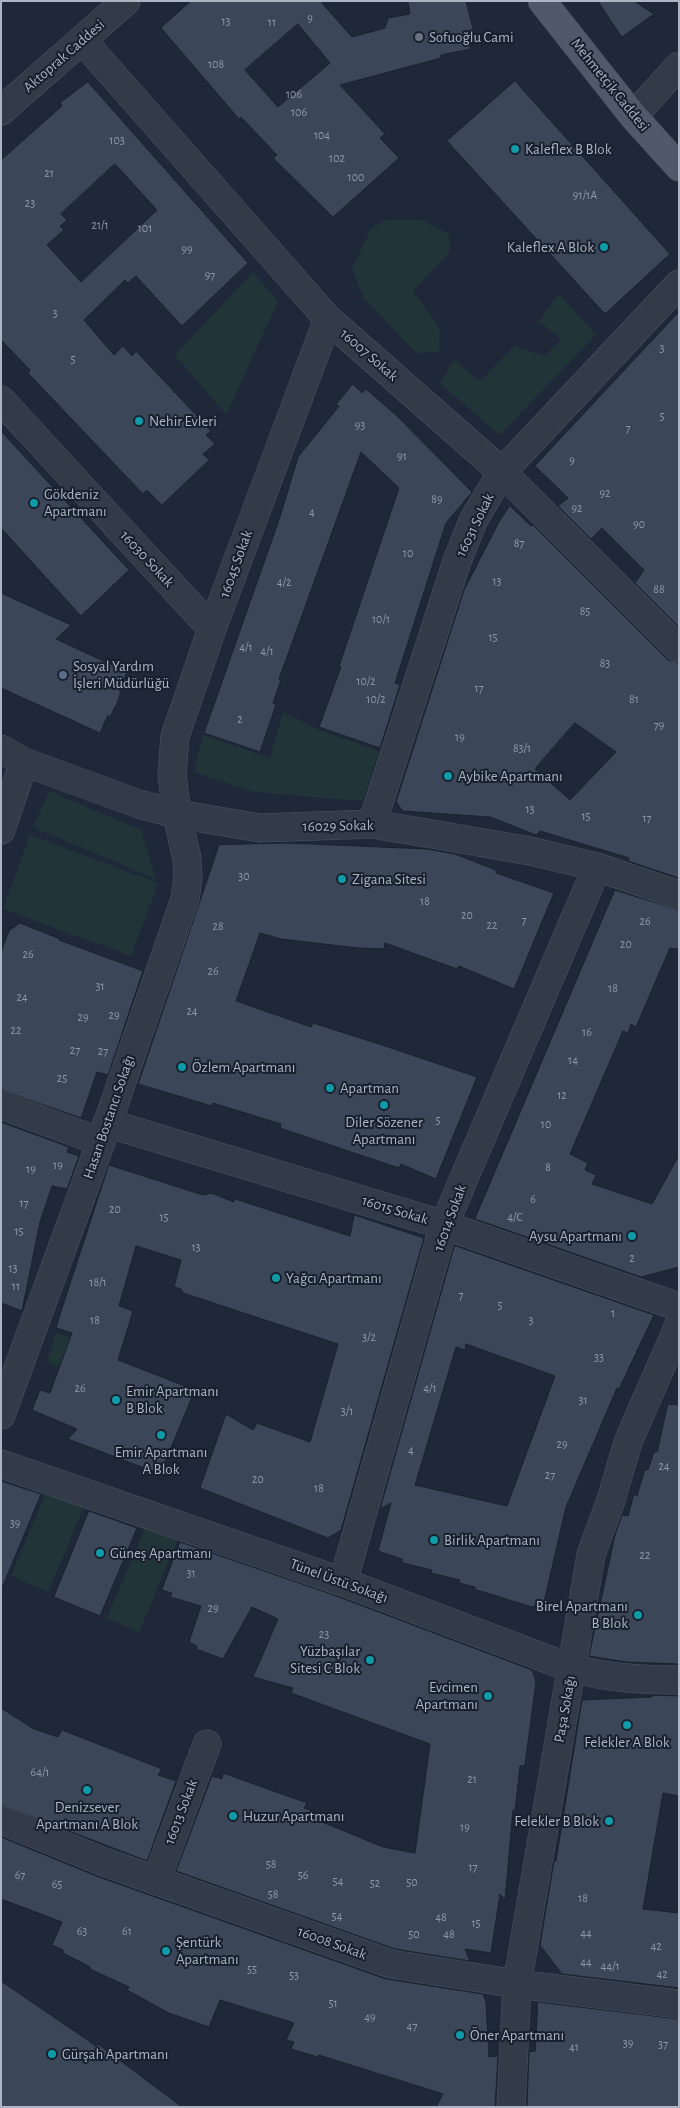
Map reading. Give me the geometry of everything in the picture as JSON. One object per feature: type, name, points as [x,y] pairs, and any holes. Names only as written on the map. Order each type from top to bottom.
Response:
[{"type":"main road","name":"Mehmetçik Caddesi","points":[[542,1],[633,116],[679,167]]},
{"type":"street","name":"Aktoprak Caddesi","points":[[1,111],[126,1]]},
{"type":"street","name":"16007 Sokak","points":[[82,40],[328,319],[502,472],[679,649]]},
{"type":"street","points":[[633,116],[679,66]]},
{"type":"street","name":"16031 Sokak","points":[[372,824],[457,561],[474,519],[502,472],[679,284]]},
{"type":"street","name":"16045 Sokak","points":[[177,814],[172,775],[175,736],[212,629],[328,319]]},
{"type":"street","name":"16030 Sokak","points":[[1,400],[212,629]]},
{"type":"street","points":[[1,830],[13,755]]},
{"type":"street","name":"16029 Sokak","points":[[13,755],[139,804],[177,814],[260,828],[372,824],[485,842],[597,868],[679,895]]},
{"type":"street","name":"Hasan Bostancı Sokağı","points":[[1,1415],[104,1132],[185,899],[188,877],[187,859],[177,814]]},
{"type":"street","name":"16014 Sokak","points":[[343,1582],[444,1225],[597,868]]},
{"type":"street","name":"16015 Sokak","points":[[1,1105],[444,1225],[678,1322]]},
{"type":"street","name":"Paşa Sokağı","points":[[511,2107],[517,1984],[591,1555],[611,1500],[628,1442],[678,1322]]},
{"type":"street","name":"Tünel Üstü Sokağı","points":[[1,1464],[343,1582],[571,1668],[600,1676],[636,1680],[679,1680]]},
{"type":"street","name":"16013 Sokak","points":[[156,1881],[207,1744]]},
{"type":"street","name":"16008 Sokak","points":[[1,1820],[156,1881],[391,1964],[517,1984],[679,2004]]},
{"type":"green space","points":[[387,220],[422,220],[449,234],[450,251],[413,291],[440,329],[439,352],[416,353],[364,298],[352,269],[372,227]]},
{"type":"green space","points":[[253,272],[278,301],[226,415],[175,355]]},
{"type":"green space","points":[[559,294],[596,335],[499,435],[440,383],[454,360],[480,381],[514,346],[545,356],[561,339],[539,321]]},
{"type":"green space","points":[[283,712],[317,729],[379,751],[363,801],[255,792],[194,772],[203,735],[270,758]]},
{"type":"green space","points":[[49,791],[141,830],[156,879],[33,827]]},
{"type":"green space","points":[[30,835],[158,883],[131,956],[3,909]]},
{"type":"green space","points":[[56,1333],[100,1347],[90,1377],[47,1362]]},
{"type":"green space","points":[[49,1486],[86,1502],[48,1592],[11,1576]]},
{"type":"green space","points":[[146,1526],[178,1539],[139,1632],[107,1618]]},
{"type":"building","points":[[191,1],[324,1],[322,3],[352,37],[385,28],[388,18],[410,14],[408,1],[466,1],[476,40],[468,42],[471,49],[441,55],[441,58],[340,85],[385,134],[380,138],[399,158],[333,217],[273,158],[277,155],[241,117],[239,119],[161,28]],"holes":[[[298,24],[330,63],[278,107],[245,70]]]},
{"type":"building","points":[[598,1],[634,1],[654,14],[622,37]]},
{"type":"building","points":[[515,81],[670,254],[605,314],[447,141]]},
{"type":"building","points":[[88,82],[248,263],[182,326],[136,276],[128,283],[125,280],[84,320],[114,355],[123,346],[132,356],[136,351],[211,431],[206,435],[215,444],[203,454],[209,460],[162,505],[147,490],[143,494],[28,373],[30,370],[1,340],[1,160],[62,106],[60,103]],"holes":[[[115,164],[157,210],[81,282],[47,245],[64,230],[60,226],[67,220],[61,214]]]},
{"type":"building","points":[[679,312],[679,627],[635,583],[644,570],[602,528],[591,539],[558,506],[568,498],[535,466]]},
{"type":"building","points":[[353,384],[362,393],[366,389],[397,416],[472,492],[446,523],[395,683],[400,685],[380,748],[319,727],[341,667],[339,666],[399,488],[361,452],[279,679],[281,680],[273,703],[276,705],[260,752],[204,733],[280,517],[298,457],[339,406],[336,405]]},
{"type":"building","name":"Gökdeniz Apartmanı","points":[[1,431],[129,570],[81,616],[1,528]]},
{"type":"building","points":[[510,506],[531,526],[533,525],[668,660],[679,664],[679,878],[628,861],[629,858],[540,831],[536,835],[490,817],[403,811],[396,802],[464,590],[500,520]],"holes":[[[575,723],[616,752],[570,800],[535,769]]]},
{"type":"building","name":"Sosyal Yardım İşleri Müdürlüğü","points":[[1,593],[71,625],[56,639],[127,672],[119,690],[121,691],[117,703],[110,717],[108,715],[100,733],[1,688]]},
{"type":"building","points":[[287,843],[427,849],[455,854],[496,870],[496,873],[554,893],[514,989],[459,966],[457,969],[385,943],[384,949],[358,948],[281,939],[260,933],[236,1001],[311,1027],[313,1023],[477,1077],[436,1179],[401,1164],[399,1168],[280,1128],[281,1124],[213,1103],[212,1106],[138,1084],[219,845]]},
{"type":"building","points":[[615,890],[679,910],[679,949],[670,948],[636,1027],[631,1024],[628,1033],[623,1031],[570,1154],[588,1163],[585,1170],[596,1175],[592,1184],[652,1204],[679,1155],[679,1267],[641,1277],[475,1219]]},
{"type":"building","points":[[20,923],[59,940],[143,971],[108,1075],[97,1072],[81,1118],[1,1090],[1,952],[9,931]]},
{"type":"building","points":[[1,1122],[69,1147],[67,1152],[79,1156],[67,1189],[52,1186],[40,1222],[22,1311],[1,1303]]},
{"type":"building","points":[[109,1165],[203,1195],[211,1193],[234,1202],[235,1199],[350,1236],[354,1215],[424,1238],[341,1530],[328,1538],[200,1488],[226,1414],[253,1430],[257,1423],[310,1442],[338,1344],[183,1293],[181,1289],[174,1287],[181,1260],[136,1246],[119,1306],[133,1311],[118,1360],[195,1390],[160,1474],[68,1439],[77,1429],[32,1410],[40,1390],[50,1393],[72,1333],[56,1328]]},
{"type":"building","points":[[456,1246],[654,1315],[619,1389],[617,1388],[566,1507],[544,1602],[532,1607],[474,1589],[475,1587],[459,1583],[460,1580],[431,1573],[432,1570],[403,1563],[402,1559],[378,1551],[391,1503],[380,1509],[454,1247]],"holes":[[[466,1344],[555,1376],[507,1506],[415,1485],[456,1347],[465,1350]]]},
{"type":"building","points":[[668,1404],[679,1405],[679,1664],[626,1662],[589,1656],[615,1535],[622,1515],[628,1516],[634,1494],[637,1496],[645,1469],[648,1470],[654,1452],[657,1452]]},
{"type":"building","points":[[1,1481],[41,1494],[2,1588],[1,1588]]},
{"type":"building","name":"Güneş Apartmanı","points":[[89,1511],[137,1528],[100,1616],[54,1597]]},
{"type":"building","points":[[180,1542],[331,1594],[532,1670],[536,1682],[525,1765],[520,1766],[515,1811],[513,1810],[505,1900],[500,1894],[491,1953],[465,1949],[470,1961],[395,1949],[176,1871],[212,1776],[222,1779],[223,1773],[307,1803],[304,1808],[313,1811],[310,1817],[383,1847],[415,1853],[430,1744],[291,1693],[293,1688],[253,1677],[278,1619],[252,1607],[223,1659],[196,1649],[197,1646],[189,1642],[201,1606],[170,1597],[172,1593],[162,1590]]},
{"type":"building","points":[[648,1695],[679,1696],[679,1796],[663,1793],[643,1909],[679,1913],[679,1988],[562,1974],[540,1945],[554,1861],[556,1861],[582,1700],[652,1697]]},
{"type":"building","points":[[1,1708],[34,1729],[58,1737],[62,1730],[162,1769],[158,1775],[176,1781],[147,1861],[1,1805]]},
{"type":"building","points":[[1,1837],[99,1877],[386,1979],[483,1994],[486,2002],[489,2057],[498,2056],[495,2107],[436,2107],[443,2094],[319,2055],[318,2057],[291,2049],[294,2042],[286,2040],[294,2023],[220,2000],[209,2027],[169,2013],[127,1990],[129,1987],[90,1969],[90,1967],[52,1945],[62,1922],[1,1899]]},
{"type":"building","points":[[1,1981],[96,2046],[98,2044],[182,2107],[1,2107]]},
{"type":"building","points":[[538,2002],[679,2019],[679,2107],[527,2107],[529,2052],[535,2051]]},
{"type":"place","name":"Sofuoğlu Cami","points":[[419,37]]},
{"type":"place","name":"Kaleflex B Blok","points":[[515,149]]},
{"type":"place","name":"Kaleflex A Blok","points":[[604,247]]},
{"type":"place","name":"Nehir Evleri","points":[[139,421]]},
{"type":"place","name":"Gökdeniz Apartmanı","points":[[34,503]]},
{"type":"place","name":"Sosyal Yardım İşleri Müdürlüğü","points":[[63,675]]},
{"type":"place","name":"Aybike Apartmanı","points":[[448,776]]},
{"type":"place","name":"Zigana Sitesi","points":[[342,879]]},
{"type":"place","name":"Özlem Apartmanı","points":[[182,1067]]},
{"type":"place","name":"Apartman","points":[[330,1088]]},
{"type":"place","name":"Diler Sözener Apartmanı","points":[[384,1105]]},
{"type":"place","name":"Aysu Apartmanı","points":[[632,1236]]},
{"type":"place","name":"Yağcı Apartmanı","points":[[276,1278]]},
{"type":"place","name":"Emir Apartmanı B Blok","points":[[116,1400]]},
{"type":"place","name":"Emir Apartmanı A Blok","points":[[161,1435]]},
{"type":"place","name":"Birlik Apartmanı","points":[[434,1540]]},
{"type":"place","name":"Güneş Apartmanı","points":[[100,1553]]},
{"type":"place","name":"Birel Apartmanı B Blok","points":[[638,1615]]},
{"type":"place","name":"Yüzbaşılar Sitesi C Blok","points":[[370,1660]]},
{"type":"place","name":"Evcimen Apartmanı","points":[[488,1696]]},
{"type":"place","name":"Felekler A Blok","points":[[627,1725]]},
{"type":"place","name":"Denizsever Apartmanı A Blok","points":[[87,1790]]},
{"type":"place","name":"Huzur Apartmanı","points":[[233,1816]]},
{"type":"place","name":"Felekler B Blok","points":[[609,1821]]},
{"type":"place","name":"Şentürk Apartmanı","points":[[166,1951]]},
{"type":"place","name":"Öner Apartmanı","points":[[460,2035]]},
{"type":"place","name":"Gürşah Apartmanı","points":[[52,2054]]}]
